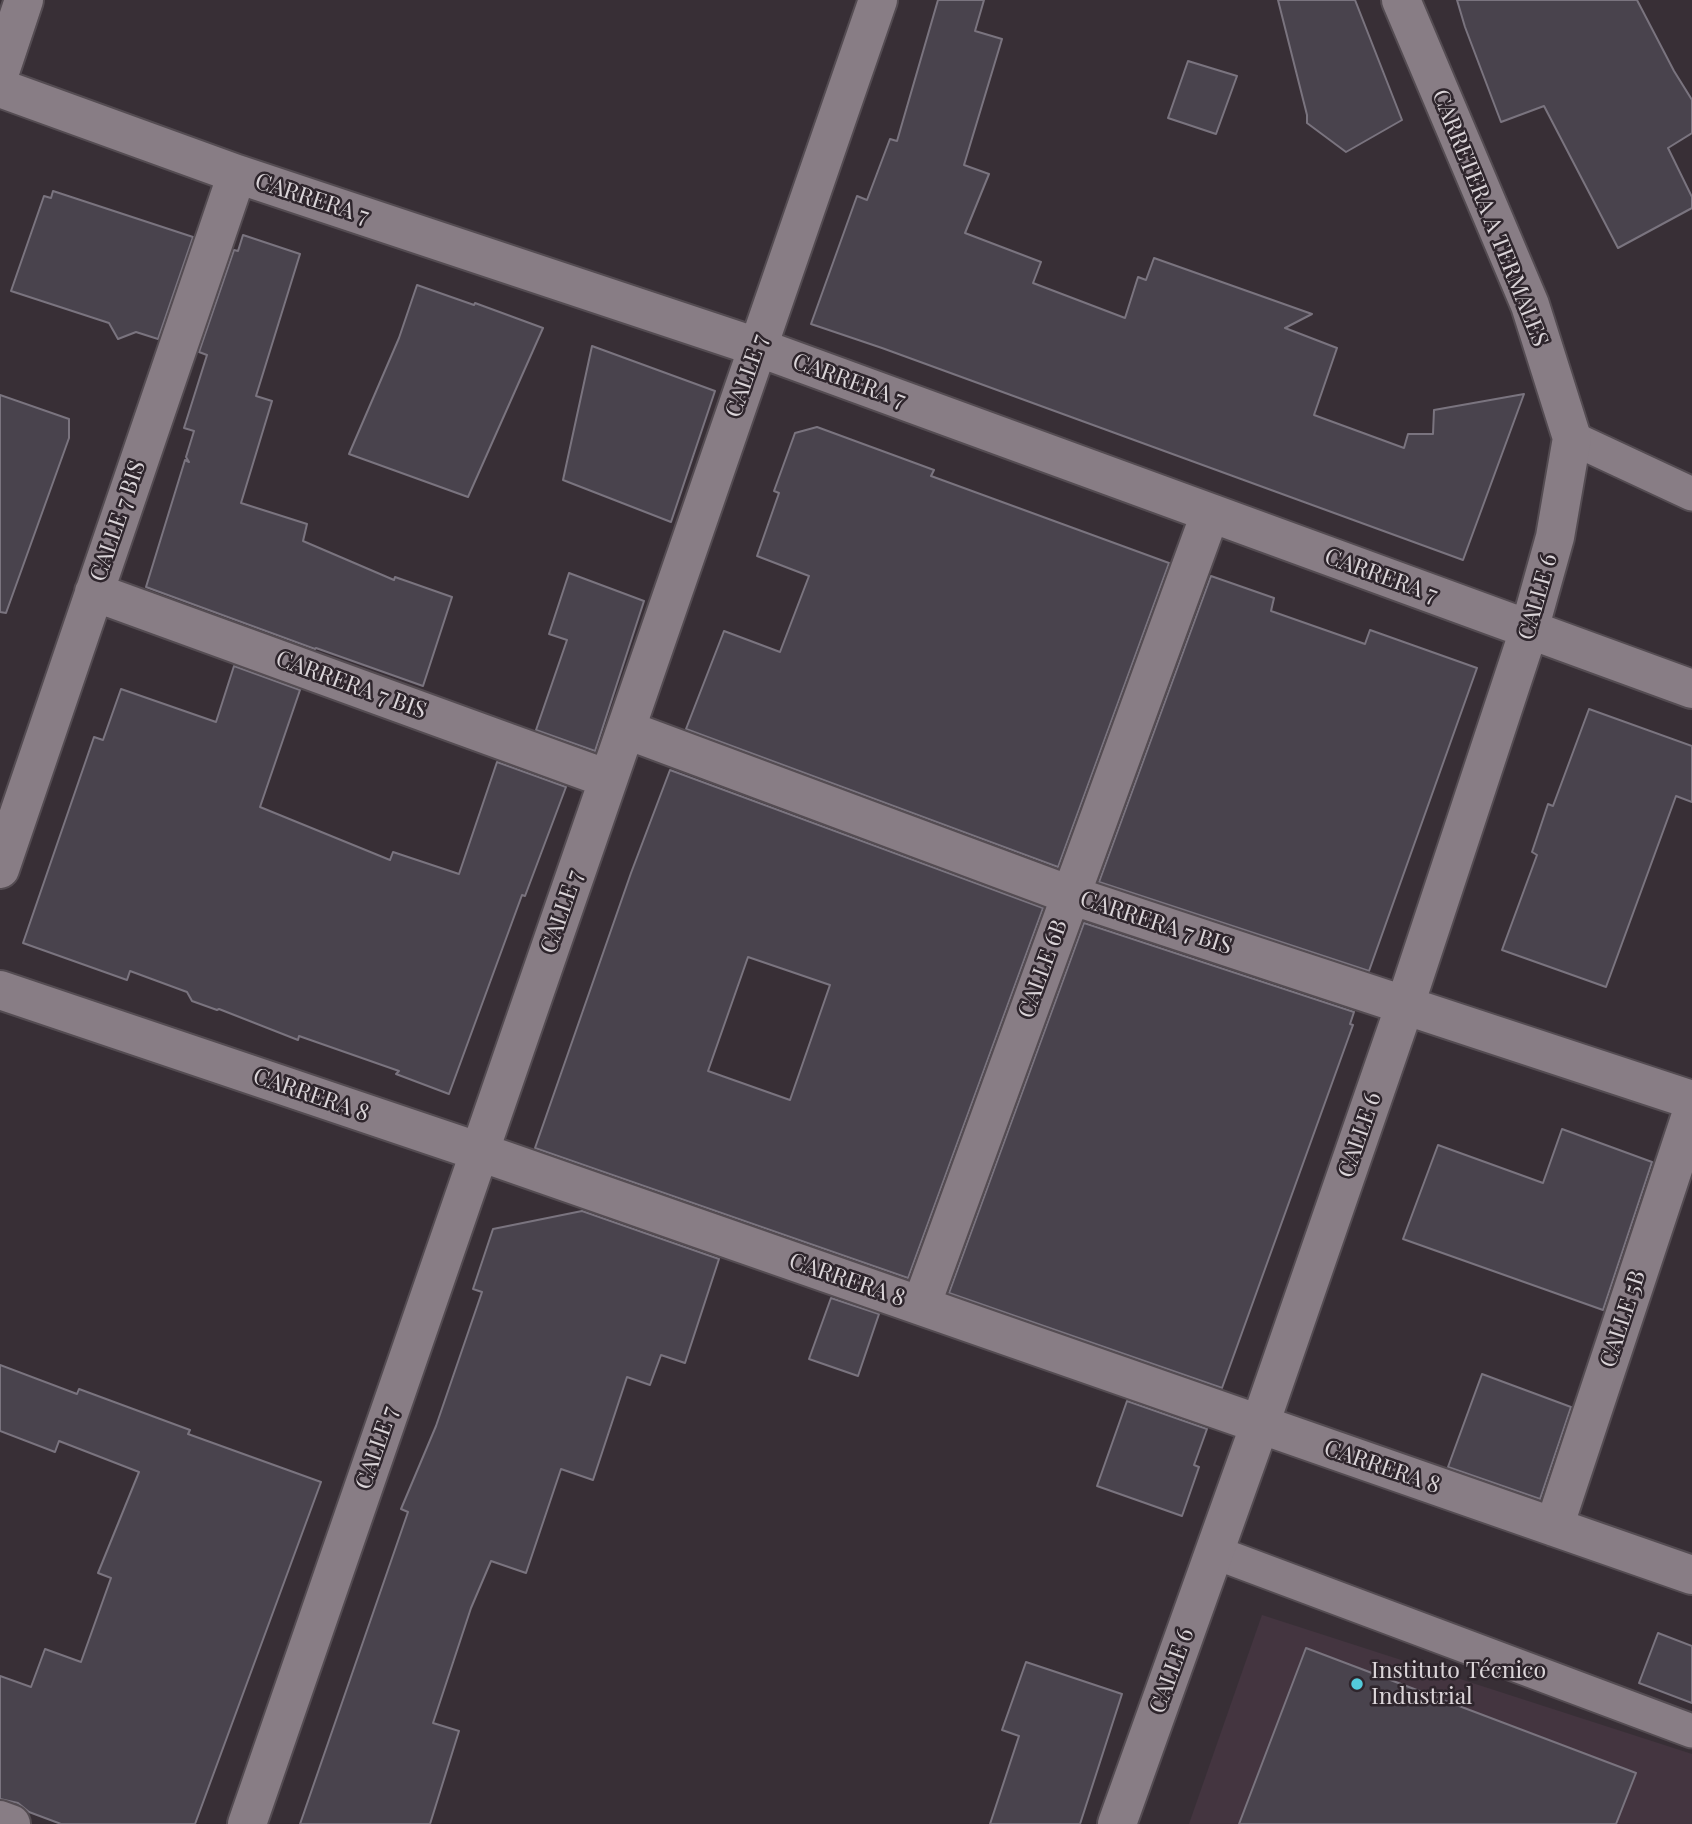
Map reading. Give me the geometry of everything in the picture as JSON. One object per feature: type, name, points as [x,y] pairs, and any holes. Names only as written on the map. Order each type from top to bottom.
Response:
[{"type":"street","points":[[0,72],[24,0]]},
{"type":"street","name":"CALLE 7","points":[[247,1824],[878,0]]},
{"type":"street","name":"CARRETERA A TERMALES","points":[[1401,0],[1530,305],[1572,438]]},
{"type":"street","name":"CARRERA 7","points":[[0,88],[237,174],[757,347],[1692,689]]},
{"type":"street","name":"CALLE 7 BIS","points":[[0,869],[237,174]]},
{"type":"street","name":"CALLE 6","points":[[1117,1824],[1260,1424],[1405,1005],[1529,630],[1555,537],[1572,438]]},
{"type":"street","name":"CALLE 6B","points":[[921,1306],[1210,514]]},
{"type":"street","name":"CARRERA 7 BIS","points":[[94,592],[608,779]]},
{"type":"street","name":"CARRERA 7 BIS","points":[[627,730],[1070,895],[1692,1100]]},
{"type":"street","name":"CARRERA 8","points":[[0,990],[480,1152],[1692,1575]]},
{"type":"street","name":"CALLE 5B","points":[[1554,1527],[1692,1112]]},
{"type":"street","points":[[0,1820],[11,1824]]},
{"type":"lane","points":[[1572,438],[1692,494]]},
{"type":"lane","points":[[1214,1552],[1692,1731]]},
{"type":"shaded area","name":"Instituto Técnico Industrial","points":[[1262,1615],[1692,1754],[1692,1824],[1189,1824]]},
{"type":"building","points":[[938,0],[984,0],[975,31],[1002,39],[964,165],[989,174],[965,233],[1041,262],[1033,283],[1125,318],[1138,277],[1146,280],[1154,258],[1312,314],[1285,328],[1337,348],[1314,415],[1404,448],[1408,434],[1433,434],[1434,410],[1524,394],[1463,560],[811,324],[857,196],[867,200],[890,139],[897,141]]},
{"type":"building","points":[[1278,0],[1355,0],[1402,120],[1346,152],[1307,123]]},
{"type":"building","points":[[1457,0],[1637,0],[1692,100],[1692,133],[1668,148],[1692,197],[1692,208],[1618,248],[1544,106],[1501,122]]},
{"type":"building","points":[[1188,61],[1237,76],[1216,134],[1168,118]]},
{"type":"building","points":[[53,191],[193,237],[158,339],[136,332],[118,339],[109,323],[11,291],[44,196],[51,198]]},
{"type":"building","points":[[243,235],[300,254],[256,396],[272,401],[241,503],[307,524],[303,541],[394,580],[395,577],[452,597],[423,686],[146,587],[185,460],[189,462],[186,457],[194,431],[184,428],[207,355],[199,352],[234,250],[238,251]]},
{"type":"building","points":[[417,285],[543,328],[468,497],[349,454],[399,338]]},
{"type":"building","points":[[592,346],[715,391],[671,522],[563,480]]},
{"type":"building","points":[[0,395],[69,419],[69,438],[6,613],[0,612]]},
{"type":"building","points":[[817,427],[934,470],[931,476],[1169,563],[1058,867],[686,729],[724,631],[780,652],[809,576],[757,556],[779,493],[774,491],[795,433]]},
{"type":"building","points":[[569,573],[644,601],[595,751],[536,730],[567,640],[549,634]]},
{"type":"building","points":[[1211,576],[1274,598],[1271,611],[1365,644],[1370,630],[1477,668],[1369,971],[1099,882]]},
{"type":"building","points":[[234,666],[300,690],[260,807],[390,860],[393,852],[459,874],[497,762],[566,787],[525,896],[522,895],[449,1094],[396,1074],[399,1071],[299,1036],[298,1040],[192,1001],[187,992],[130,971],[127,980],[23,943],[94,737],[103,740],[121,689],[216,722]]},
{"type":"building","points":[[1589,709],[1692,746],[1692,802],[1676,796],[1606,987],[1502,950],[1537,855],[1532,852],[1548,804],[1553,806]]},
{"type":"building","points":[[670,770],[1043,908],[908,1278],[535,1148]],"holes":[[[748,957],[830,985],[790,1100],[708,1071]]]},
{"type":"building","points":[[1084,923],[1354,1012],[1350,1024],[1353,1025],[1222,1388],[949,1293]]},
{"type":"building","points":[[1562,1129],[1652,1162],[1603,1310],[1403,1239],[1438,1145],[1543,1183]]},
{"type":"building","points":[[582,1211],[719,1259],[685,1363],[661,1355],[650,1385],[627,1377],[593,1480],[561,1469],[526,1573],[491,1561],[471,1608],[433,1723],[459,1731],[430,1824],[300,1824],[408,1512],[401,1509],[436,1426],[482,1292],[473,1289],[493,1229]]},
{"type":"building","points":[[831,1298],[879,1314],[858,1376],[809,1359]]},
{"type":"building","points":[[0,1365],[77,1394],[79,1389],[190,1430],[188,1434],[321,1482],[195,1824],[61,1824],[29,1812],[18,1803],[0,1799],[0,1676],[31,1687],[45,1649],[81,1662],[111,1578],[98,1573],[139,1472],[59,1441],[55,1452],[0,1431]]},
{"type":"building","points":[[1482,1374],[1571,1407],[1540,1499],[1448,1467]]},
{"type":"building","points":[[1127,1401],[1207,1429],[1194,1465],[1199,1467],[1182,1516],[1097,1486]]},
{"type":"building","points":[[1658,1633],[1692,1646],[1692,1703],[1639,1683]]},
{"type":"building","name":"Instituto Técnico Industrial","points":[[1306,1648],[1636,1773],[1616,1824],[1239,1824]]},
{"type":"building","points":[[1026,1662],[1122,1694],[1080,1824],[990,1824],[1019,1736],[1002,1730]]},
{"type":"place","name":"Instituto Técnico Industrial","points":[[1357,1684]]}]
